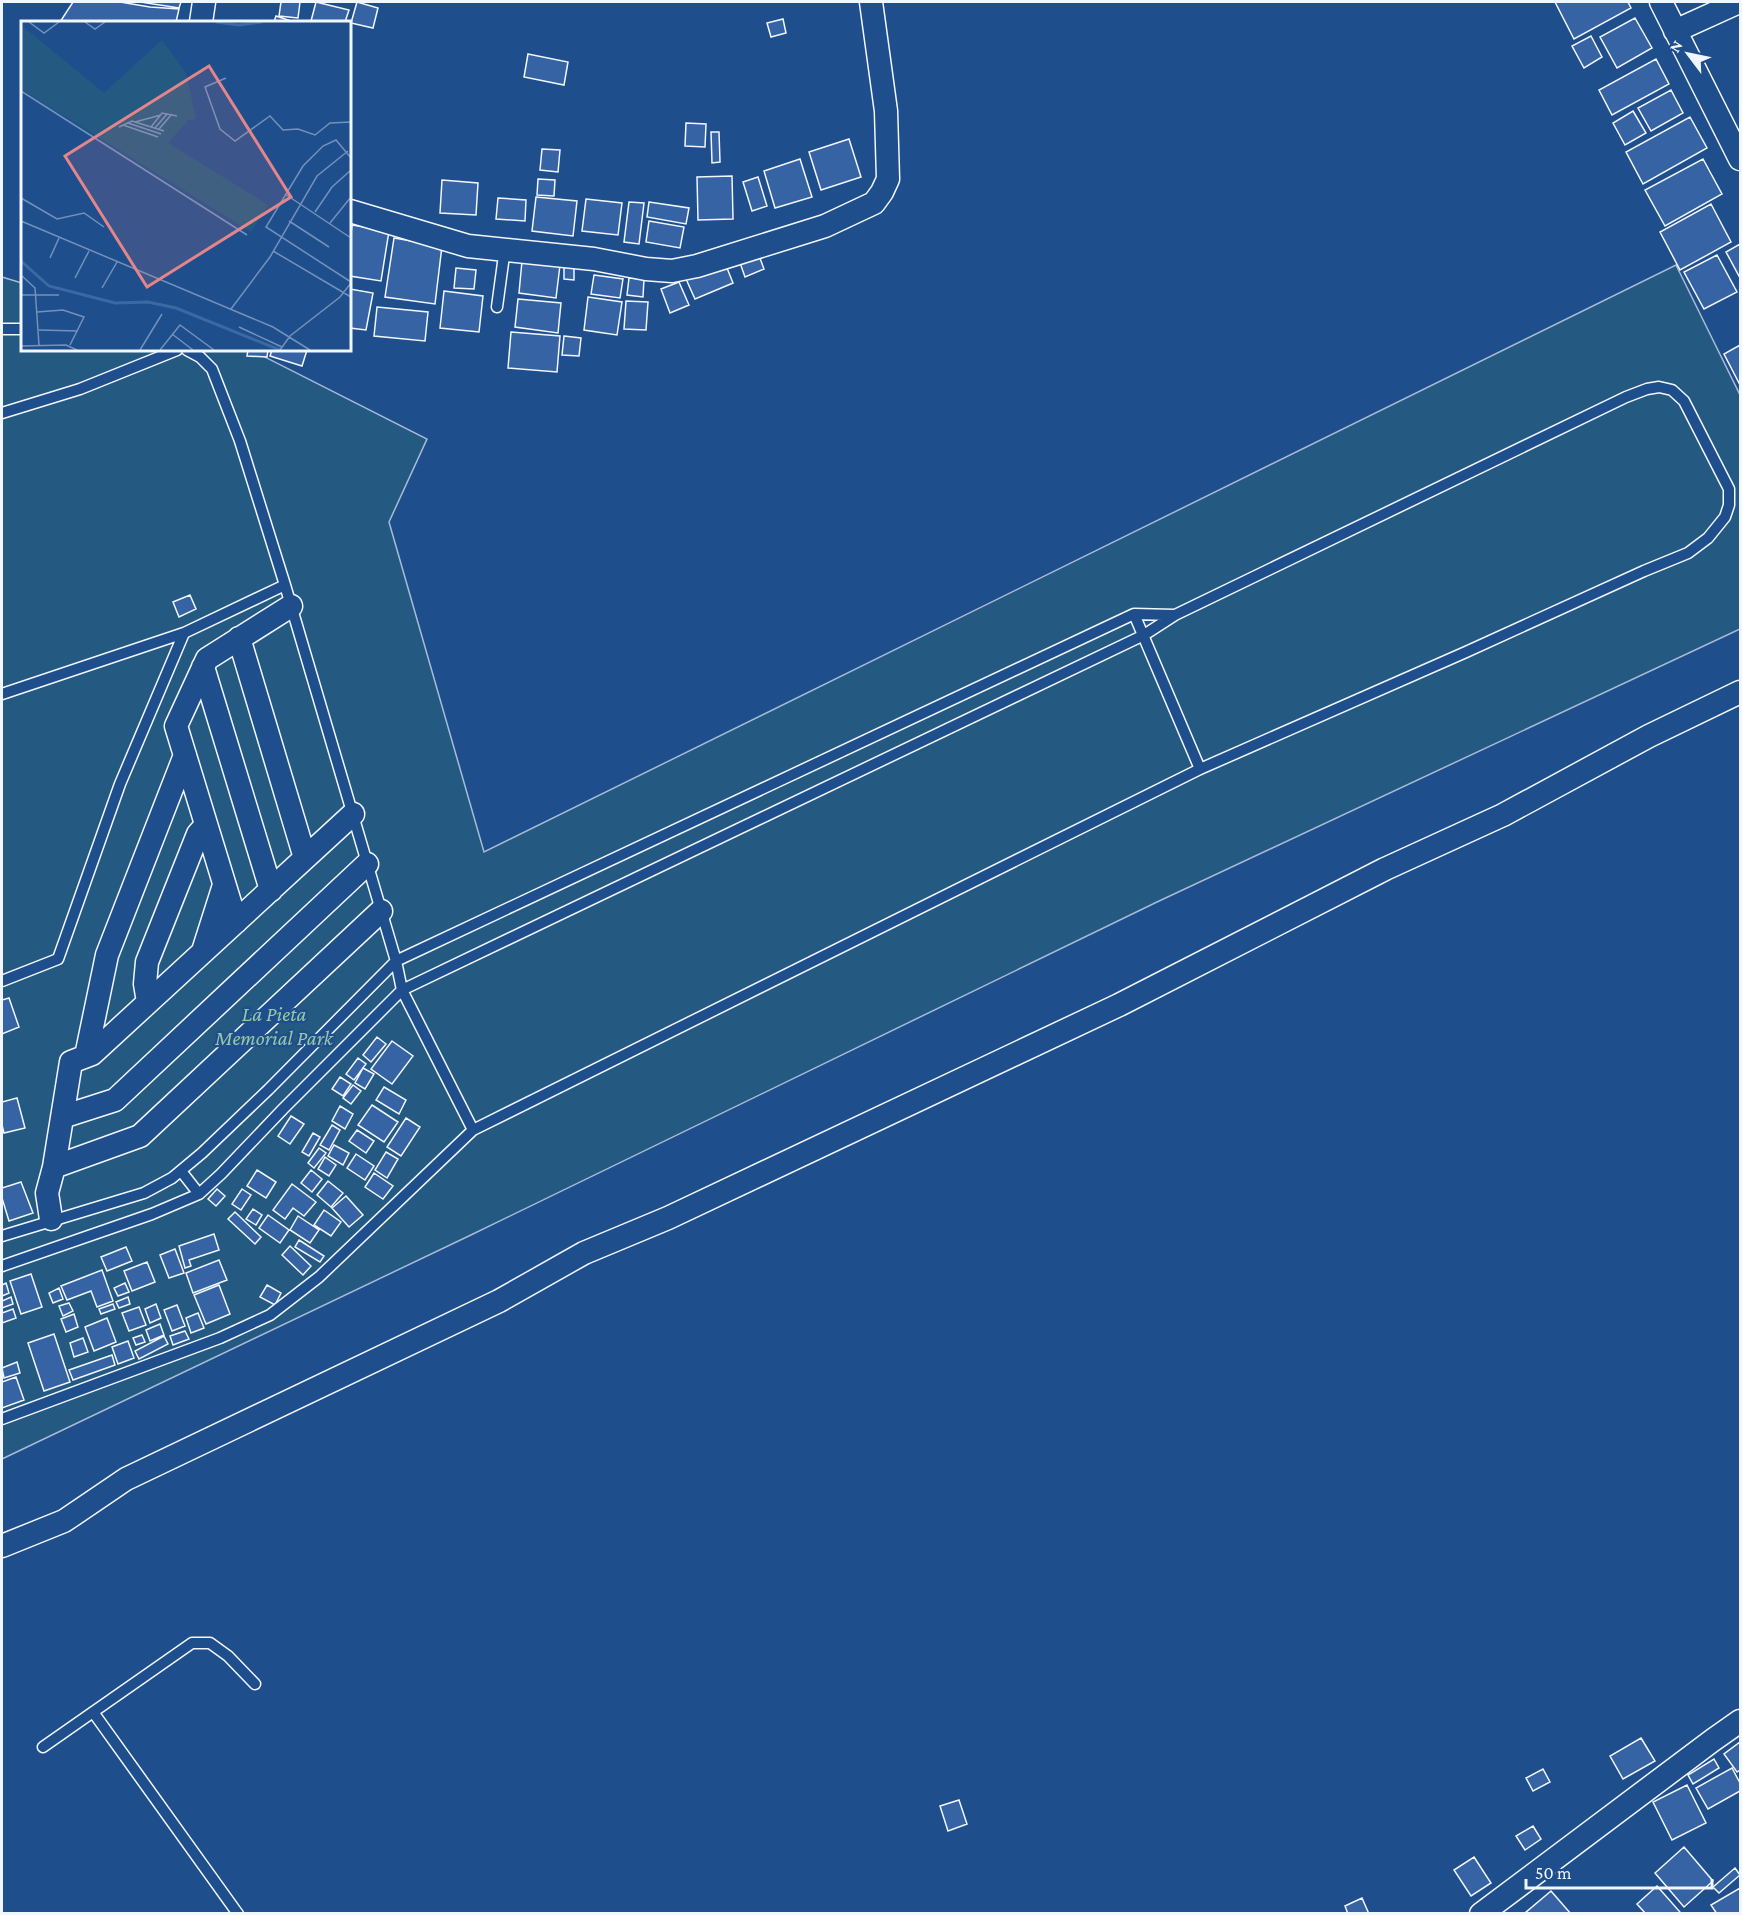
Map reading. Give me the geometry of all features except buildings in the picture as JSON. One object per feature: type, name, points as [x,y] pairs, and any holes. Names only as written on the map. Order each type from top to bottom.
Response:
[{"type":"street","points":[[201,21],[204,2]]},
{"type":"street","points":[[351,211],[468,246],[505,248],[672,271],[697,266],[825,226],[874,203],[888,179],[886,111],[871,2]]},
{"type":"street","points":[[1661,2],[1740,159]]},
{"type":"street","points":[[1675,32],[1739,2]]},
{"type":"street","points":[[236,922],[176,726],[207,658],[239,638],[288,596]]},
{"type":"street","points":[[239,638],[305,858]]},
{"type":"street","points":[[202,667],[271,890]]},
{"type":"street","points":[[2,1546],[64,1521],[126,1479],[499,1301],[584,1253],[668,1218],[1119,1005],[1385,869],[1503,815],[1648,736],[1740,692]]},
{"type":"street","points":[[86,1056],[107,955],[184,755]]},
{"type":"street","points":[[51,1219],[47,1193],[54,1167],[71,1062],[92,1054],[353,814]]},
{"type":"street","points":[[148,1002],[145,984],[147,962],[198,834],[206,825]]},
{"type":"street","points":[[62,1117],[116,1100],[367,864]]},
{"type":"street","points":[[202,952],[224,885]]},
{"type":"street","points":[[54,1167],[140,1136],[381,911]]},
{"type":"street","points":[[1481,1914],[1740,1721]]},
{"type":"lane","points":[[496,307],[505,248]]},
{"type":"lane","points":[[2,329],[21,329]]},
{"type":"lane","points":[[2,413],[80,388],[174,351]]},
{"type":"lane","points":[[189,351],[200,357],[212,369],[240,441],[353,814],[396,961],[402,990],[473,1130]]},
{"type":"lane","points":[[2,1266],[152,1214],[199,1194],[402,990],[1144,635],[1174,615],[1647,389],[1659,387],[1672,390],[1684,401],[1729,489],[1729,505],[1725,517],[1708,538],[1688,553],[1200,770],[473,1130],[319,1277],[270,1315],[220,1338],[2,1419]]},
{"type":"lane","points":[[2,694],[288,596]]},
{"type":"lane","points":[[2,1236],[51,1219],[144,1193],[181,1171],[202,1154],[268,1090],[396,961],[1134,614],[1174,615]]},
{"type":"lane","points":[[1134,614],[1200,770]]},
{"type":"lane","points":[[2,981],[58,959],[120,784],[184,633]]},
{"type":"lane","points":[[181,1171],[199,1194]]},
{"type":"lane","points":[[43,1747],[192,1643],[210,1644],[228,1656],[255,1684]]},
{"type":"lane","points":[[93,1712],[238,1914]]},
{"type":"green space","name":"La Pieta Memorial Park","points":[[1676,265],[1740,395],[1740,629],[1157,902],[473,1234],[2,1459],[2,277],[21,283],[21,351],[253,351],[427,439],[389,522],[484,852]]}]
